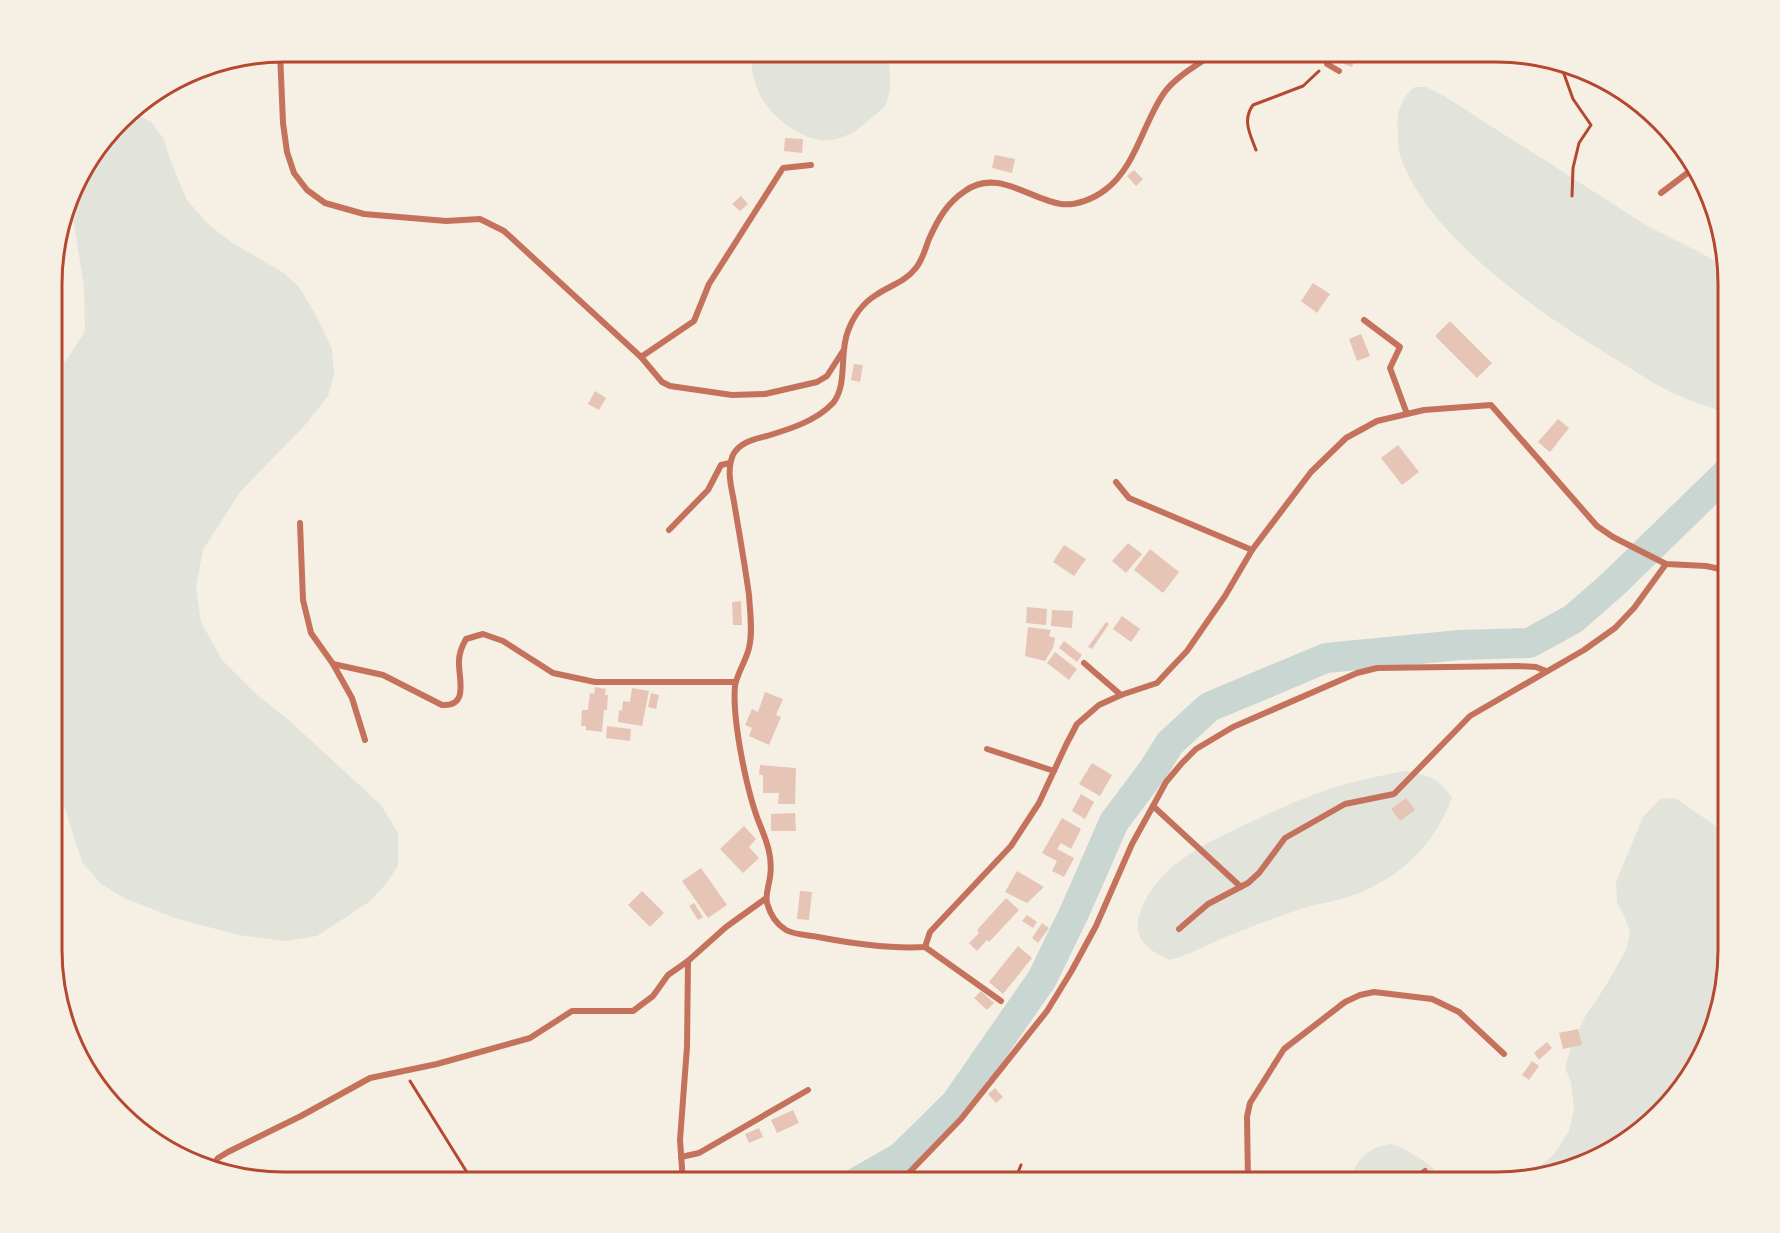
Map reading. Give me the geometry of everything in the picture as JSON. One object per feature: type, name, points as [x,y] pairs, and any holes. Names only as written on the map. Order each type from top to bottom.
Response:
[{"type":"street","points":[[280,62],[283,123],[287,152],[294,173],[306,190],[325,203],[364,214],[446,221],[480,219],[504,231],[641,357],[662,382],[670,386],[732,394],[765,394],[817,382],[827,376],[843,350]]},
{"type":"street","points":[[1001,1001],[925,947],[895,949],[790,933],[778,925],[770,914],[765,899],[772,860],[757,816],[737,727],[735,682],[749,650],[750,625],[749,595],[730,478],[730,463],[735,451],[748,441],[808,421],[832,404],[836,398],[843,370],[846,334],[855,316],[871,298],[903,280],[915,270],[925,254],[940,216],[948,205],[978,184],[996,183],[1018,187],[1061,204],[1072,204],[1092,198],[1111,185],[1120,175],[1168,87],[1202,62]]},
{"type":"street","points":[[1327,64],[1339,70]]},
{"type":"street","points":[[641,357],[694,321],[709,284],[783,168],[811,165]]},
{"type":"street","points":[[1661,193],[1688,172]]},
{"type":"street","points":[[1364,320],[1400,347],[1390,368],[1407,414]]},
{"type":"street","points":[[925,947],[930,932],[1011,846],[1039,803],[1077,724],[1099,705],[1157,683],[1187,651],[1225,596],[1252,550],[1311,472],[1346,438],[1377,421],[1424,411],[1491,405],[1597,526],[1613,537],[1666,564],[1718,569]]},
{"type":"street","points":[[669,530],[708,490],[721,465],[730,463]]},
{"type":"street","points":[[1116,482],[1129,498],[1252,550]]},
{"type":"street","points":[[300,523],[303,600],[311,633],[333,664],[352,699],[365,740]]},
{"type":"street","points":[[1179,929],[1208,904],[1241,887],[1259,873],[1285,838],[1345,804],[1394,794],[1470,716],[1584,650],[1615,628],[1634,608],[1666,564]]},
{"type":"street","points":[[333,664],[383,675],[442,705],[449,706],[462,692],[460,650],[466,639],[483,634],[503,641],[553,673],[595,682],[735,682]]},
{"type":"street","points":[[1084,663],[1121,695]]},
{"type":"street","points":[[910,1172],[961,1119],[1047,1011],[1096,926],[1132,844],[1166,782],[1196,749],[1233,727],[1357,673],[1377,668],[1486,666],[1536,667],[1546,671]]},
{"type":"street","points":[[987,749],[1054,771]]},
{"type":"street","points":[[1153,806],[1241,887]]},
{"type":"street","points":[[216,1161],[228,1152],[309,1112],[370,1078],[437,1064],[530,1038],[572,1011],[633,1011],[653,996],[668,975],[688,961],[726,927],[765,899]]},
{"type":"street","points":[[682,1172],[680,1140],[687,1047],[688,961]]},
{"type":"street","points":[[1248,1172],[1247,1117],[1250,1103],[1284,1048],[1345,1002],[1360,995],[1374,992],[1432,999],[1460,1012],[1504,1054]]},
{"type":"street","points":[[681,1157],[699,1153],[808,1090]]},
{"type":"path","points":[[1256,150],[1246,123],[1248,112],[1253,105],[1303,86],[1327,64]]},
{"type":"path","points":[[1562,71],[1573,99],[1591,125],[1579,143],[1572,196]]},
{"type":"path","points":[[419,1078],[410,1081],[466,1172]]},
{"type":"path","points":[[1018,1172],[1021,1165]]},
{"type":"shaded area","points":[[889,62],[889,95],[882,109],[854,132],[836,139],[815,139],[785,124],[769,108],[757,89],[752,63]]},
{"type":"shaded area","points":[[1415,87],[1426,87],[1444,96],[1649,227],[1718,262],[1718,410],[1666,390],[1593,345],[1528,301],[1464,248],[1438,219],[1416,189],[1400,155],[1398,115],[1402,102]]},
{"type":"shaded area","points":[[138,116],[151,122],[164,139],[187,200],[209,225],[231,242],[284,273],[299,287],[332,349],[334,375],[328,396],[306,424],[240,492],[203,550],[196,587],[201,622],[222,660],[256,694],[291,722],[381,805],[398,833],[398,866],[385,885],[369,902],[317,936],[286,941],[238,935],[175,918],[124,898],[100,883],[82,862],[62,799],[62,365],[85,331],[84,286],[73,212],[84,185],[107,148]]},
{"type":"shaded area","points":[[1405,771],[1432,778],[1442,785],[1452,798],[1427,843],[1391,876],[1359,893],[1297,910],[1170,960],[1155,953],[1140,937],[1138,922],[1148,896],[1158,881],[1186,856],[1219,837],[1310,796],[1348,784]]},
{"type":"shaded area","points":[[1675,798],[1718,827],[1718,964],[1707,1021],[1696,1048],[1673,1085],[1632,1126],[1595,1149],[1568,1160],[1540,1167],[1556,1152],[1569,1131],[1574,1109],[1571,1082],[1565,1068],[1572,1043],[1586,1015],[1627,948],[1630,931],[1617,902],[1616,882],[1643,817],[1660,799]]},
{"type":"shaded area","points":[[1392,1144],[1401,1148],[1437,1172],[1353,1172],[1365,1155],[1384,1145]]},
{"type":"building","points":[[1338,62],[1354,62],[1352,67]]},
{"type":"building","points":[[785,138],[803,139],[802,153],[784,151]]},
{"type":"building","points":[[995,155],[1015,159],[1012,173],[992,168]]},
{"type":"building","points":[[1134,170],[1143,179],[1136,186],[1127,176]]},
{"type":"building","points":[[741,196],[748,204],[740,211],[732,204]]},
{"type":"building","points":[[1313,283],[1330,294],[1317,313],[1301,301]]},
{"type":"building","points":[[1450,321],[1492,363],[1477,378],[1435,336]]},
{"type":"building","points":[[1361,334],[1370,356],[1357,361],[1349,339]]},
{"type":"building","points":[[854,364],[863,365],[860,382],[851,380]]},
{"type":"building","points":[[595,391],[606,398],[599,410],[588,404]]},
{"type":"building","points":[[1558,419],[1569,428],[1550,452],[1538,442]]},
{"type":"building","points":[[1398,445],[1419,472],[1402,485],[1381,458]]},
{"type":"building","points":[[1128,543],[1142,554],[1126,573],[1112,561]]},
{"type":"building","points":[[1064,545],[1086,559],[1074,576],[1053,562]]},
{"type":"building","points":[[1150,549],[1179,572],[1163,593],[1134,570]]},
{"type":"building","points":[[741,601],[742,625],[733,625],[732,602]]},
{"type":"building","points":[[1027,607],[1047,609],[1046,625],[1026,623]]},
{"type":"building","points":[[1052,610],[1073,611],[1072,628],[1051,626]]},
{"type":"building","points":[[1122,616],[1140,629],[1131,642],[1113,629]]},
{"type":"building","points":[[1106,622],[1109,624],[1092,649],[1088,647]]},
{"type":"building","points":[[1028,627],[1051,630],[1049,636],[1055,638],[1053,648],[1045,661],[1025,656]]},
{"type":"building","points":[[1064,641],[1082,655],[1077,662],[1059,648]]},
{"type":"building","points":[[1055,652],[1077,669],[1069,680],[1047,663]]},
{"type":"building","points":[[595,687],[606,689],[605,695],[608,695],[602,732],[586,730],[586,726],[581,726],[582,710],[588,710],[590,693],[594,694]]},
{"type":"building","points":[[632,688],[649,691],[642,726],[618,722],[619,710],[622,711],[623,701],[630,702]]},
{"type":"building","points":[[765,692],[783,699],[776,715],[781,717],[769,745],[749,736],[752,728],[745,725],[752,709],[758,712]]},
{"type":"building","points":[[651,693],[659,695],[656,709],[648,707]]},
{"type":"building","points":[[607,726],[631,729],[630,741],[606,738]]},
{"type":"building","points":[[1092,763],[1112,775],[1100,796],[1079,784]]},
{"type":"building","points":[[760,765],[796,768],[795,804],[778,804],[779,793],[763,793],[763,775],[759,775]]},
{"type":"building","points":[[1081,794],[1094,802],[1085,819],[1072,811]]},
{"type":"building","points":[[1406,798],[1415,810],[1400,821],[1391,809]]},
{"type":"building","points":[[795,813],[796,831],[771,831],[771,814]]},
{"type":"building","points":[[1062,818],[1081,829],[1071,849],[1061,843],[1057,849],[1074,858],[1064,877],[1052,871],[1057,861],[1042,853]]},
{"type":"building","points":[[744,826],[756,839],[749,847],[759,858],[743,873],[720,849]]},
{"type":"building","points":[[701,868],[727,905],[708,918],[682,881]]},
{"type":"building","points":[[1017,871],[1044,887],[1027,903],[1005,892]]},
{"type":"building","points":[[642,891],[664,913],[650,927],[628,905]]},
{"type":"building","points":[[800,891],[812,892],[809,920],[797,919]]},
{"type":"building","points":[[1006,898],[1019,910],[989,942],[987,940],[977,951],[969,943],[979,933],[977,930]]},
{"type":"building","points":[[694,903],[703,917],[698,920],[689,906]]},
{"type":"building","points":[[1027,915],[1037,922],[1033,928],[1022,921]]},
{"type":"building","points":[[1042,923],[1049,928],[1038,943],[1032,938]]},
{"type":"building","points":[[1018,946],[1032,958],[1003,994],[989,982]]},
{"type":"building","points":[[981,991],[994,1003],[987,1010],[974,998]]},
{"type":"building","points":[[1578,1029],[1582,1045],[1563,1049],[1559,1033]]},
{"type":"building","points":[[1547,1042],[1552,1048],[1539,1060],[1534,1053]]},
{"type":"building","points":[[1532,1061],[1539,1066],[1529,1080],[1522,1075]]},
{"type":"building","points":[[995,1088],[1003,1097],[996,1103],[988,1094]]},
{"type":"building","points":[[793,1110],[799,1123],[777,1133],[771,1120]]},
{"type":"building","points":[[759,1128],[763,1137],[749,1143],[745,1134]]},
{"type":"waterway","points":[[875,1172],[901,1157],[955,1104],[1042,979],[1114,822],[1170,743],[1209,707],[1326,658],[1460,645],[1529,643],[1573,619],[1612,585],[1718,482]]}]
